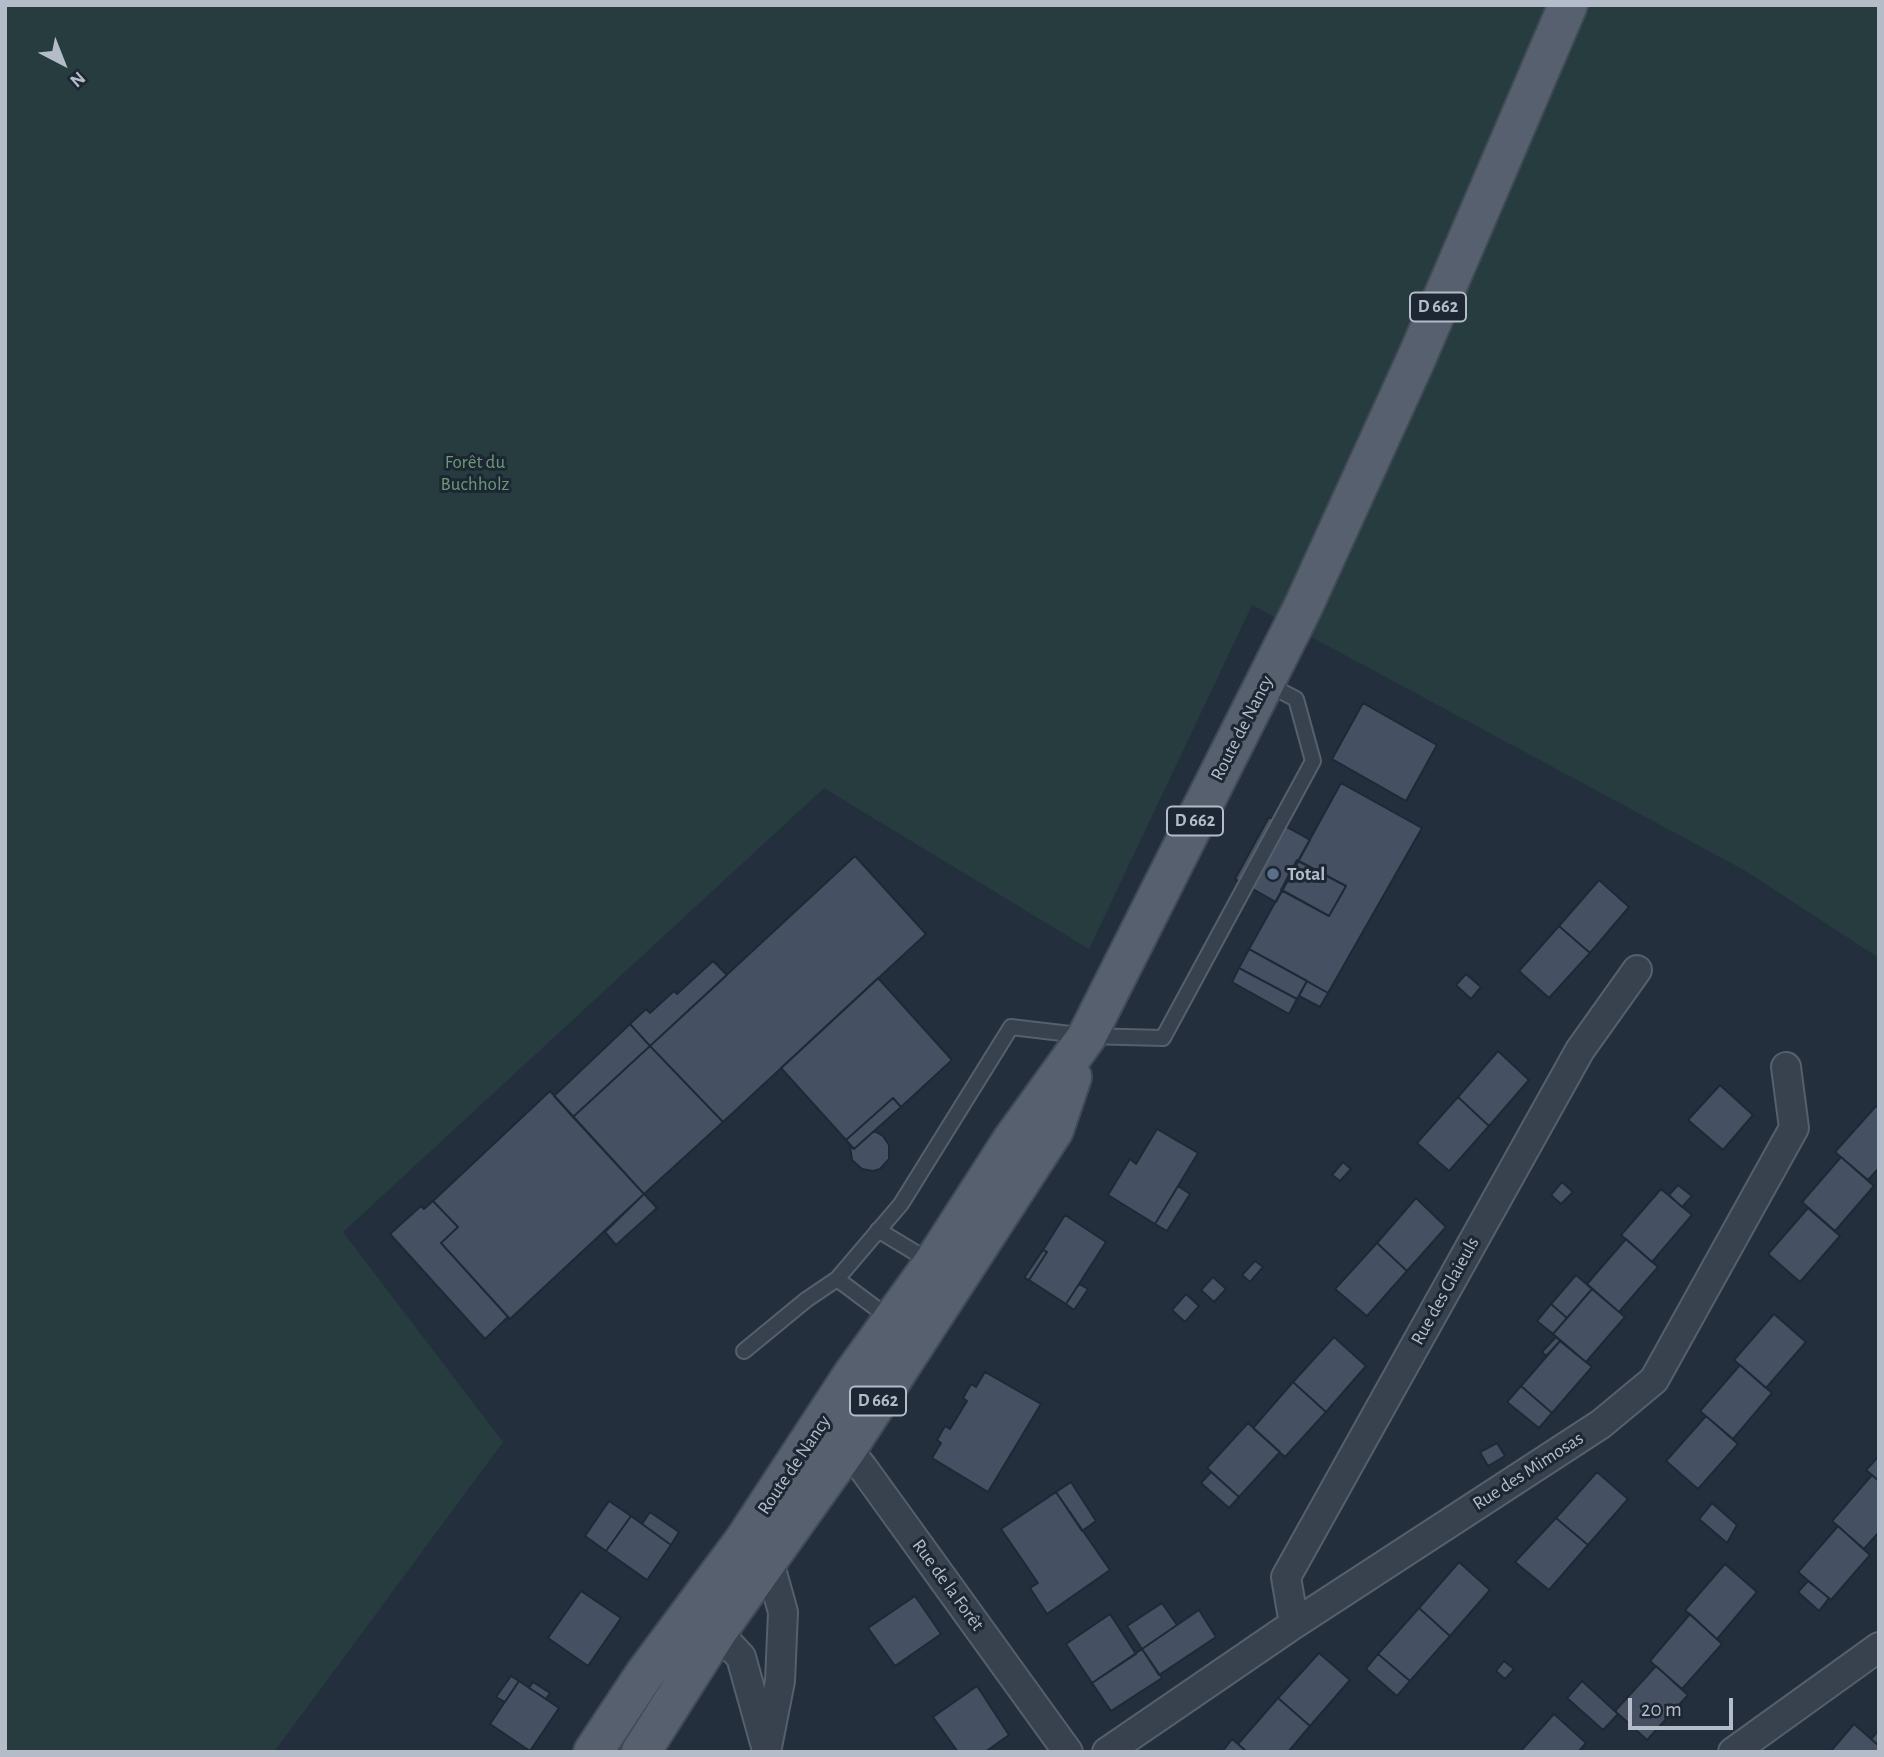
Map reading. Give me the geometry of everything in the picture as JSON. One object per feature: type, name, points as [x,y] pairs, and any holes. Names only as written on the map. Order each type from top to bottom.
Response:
[{"type":"main road","name":"Route de Nancy","points":[[641,1752],[706,1620],[836,1434],[935,1314],[1054,1130],[1087,1036],[1303,607],[1417,357],[1568,5]]},
{"type":"main road","name":"Route de Nancy","points":[[836,1434],[891,1320],[933,1263],[1012,1140],[1087,1036]]},
{"type":"main road","name":"Route de Nancy","points":[[593,1752],[644,1675],[706,1620]]},
{"type":"street","name":"Rue des Glaieuls","points":[[1294,1624],[1286,1577],[1580,1050],[1637,970]]},
{"type":"street","name":"Rue des Mimosas","points":[[1107,1752],[1294,1624],[1601,1424],[1654,1380],[1794,1128],[1786,1067]]},
{"type":"street","name":"Rue de la Forêt","points":[[836,1434],[1068,1752]]},
{"type":"street","points":[[757,1550],[783,1612],[779,1681],[766,1750]]},
{"type":"street","points":[[706,1620],[741,1657],[766,1750]]},
{"type":"street","points":[[1733,1752],[1879,1647]]},
{"type":"lane","points":[[744,1351],[806,1300],[837,1279],[901,1205],[1011,1027],[1087,1036],[1163,1038],[1313,761],[1296,699],[1265,683]]},
{"type":"lane","points":[[837,1279],[891,1320],[935,1314],[933,1263],[878,1230]]},
{"type":"green space","name":"Forêt du Buchholz","points":[[5,5],[1879,5],[1879,958],[1744,870],[1252,605],[1089,949],[824,788],[343,1232],[503,1442],[274,1752],[5,1752]]},
{"type":"building","points":[[1363,703],[1437,745],[1406,801],[1332,759]]},
{"type":"building","points":[[1341,783],[1422,828],[1328,993],[1249,949],[1282,890],[1329,916],[1346,886],[1298,861]]},
{"type":"building","points":[[1269,817],[1310,840],[1276,902],[1235,879]]},
{"type":"building","points":[[855,856],[926,934],[723,1122],[650,1046]]},
{"type":"building","points":[[1297,860],[1346,886],[1329,916],[1281,890]]},
{"type":"building","points":[[1599,880],[1629,907],[1590,953],[1559,926]]},
{"type":"building","points":[[1559,926],[1590,953],[1549,998],[1519,971]]},
{"type":"building","points":[[1249,949],[1307,981],[1297,999],[1239,968]]},
{"type":"building","points":[[713,961],[727,975],[650,1046],[630,1024],[646,1009],[650,1013],[674,991],[677,994]]},
{"type":"building","points":[[1239,968],[1297,999],[1289,1014],[1232,982]]},
{"type":"building","points":[[1466,974],[1481,987],[1471,999],[1456,985]]},
{"type":"building","points":[[878,978],[952,1060],[901,1107],[893,1098],[846,1140],[781,1068]]},
{"type":"building","points":[[1307,981],[1328,993],[1320,1007],[1299,996]]},
{"type":"building","points":[[630,1024],[650,1046],[573,1117],[554,1096]]},
{"type":"building","points":[[650,1046],[723,1122],[644,1194],[573,1117]]},
{"type":"building","points":[[1498,1051],[1529,1080],[1489,1126],[1458,1097]]},
{"type":"building","points":[[1720,1085],[1753,1115],[1723,1150],[1688,1120]]},
{"type":"building","points":[[550,1091],[644,1194],[510,1319],[441,1243],[458,1227],[433,1201]]},
{"type":"building","points":[[1458,1097],[1489,1126],[1449,1171],[1417,1143]]},
{"type":"building","points":[[893,1098],[901,1107],[854,1149],[846,1140]]},
{"type":"building","points":[[1876,1106],[1879,1108],[1879,1168],[1868,1180],[1835,1152]]},
{"type":"building","points":[[1157,1129],[1198,1153],[1155,1224],[1108,1195],[1130,1159],[1136,1164]]},
{"type":"building","points":[[874,1131],[883,1136],[889,1145],[889,1159],[880,1169],[873,1171],[862,1169],[852,1160],[850,1146],[854,1149]]},
{"type":"building","points":[[1841,1157],[1874,1186],[1835,1231],[1802,1202]]},
{"type":"building","points":[[1343,1162],[1351,1169],[1340,1181],[1332,1175]]},
{"type":"building","points":[[1562,1182],[1573,1192],[1561,1204],[1551,1195]]},
{"type":"building","points":[[1678,1185],[1692,1196],[1682,1207],[1669,1195]]},
{"type":"building","points":[[1178,1186],[1190,1194],[1167,1231],[1155,1224]]},
{"type":"building","points":[[1661,1189],[1692,1215],[1652,1262],[1621,1235]]},
{"type":"building","points":[[644,1194],[657,1208],[616,1245],[605,1232]]},
{"type":"building","points":[[1416,1198],[1446,1227],[1407,1271],[1377,1243]]},
{"type":"building","points":[[433,1201],[458,1227],[441,1243],[508,1317],[485,1339],[390,1234],[421,1206],[424,1209]]},
{"type":"building","points":[[1808,1208],[1840,1236],[1800,1282],[1768,1254]]},
{"type":"building","points":[[1065,1215],[1106,1242],[1066,1304],[1029,1280],[1047,1252],[1043,1250]]},
{"type":"building","points":[[1626,1239],[1658,1267],[1619,1312],[1587,1284]]},
{"type":"building","points":[[1377,1243],[1407,1271],[1367,1316],[1335,1289]]},
{"type":"building","points":[[1043,1250],[1047,1252],[1029,1280],[1024,1278]]},
{"type":"building","points":[[1255,1261],[1263,1267],[1250,1282],[1242,1275]]},
{"type":"building","points":[[1576,1275],[1592,1289],[1567,1318],[1551,1304]]},
{"type":"building","points":[[1213,1277],[1226,1289],[1214,1302],[1201,1290]]},
{"type":"building","points":[[1079,1284],[1088,1289],[1074,1310],[1066,1304]]},
{"type":"building","points":[[1592,1289],[1625,1317],[1586,1362],[1553,1334]]},
{"type":"building","points":[[1186,1294],[1199,1306],[1185,1322],[1172,1310]]},
{"type":"building","points":[[1551,1304],[1567,1318],[1553,1334],[1537,1321]]},
{"type":"building","points":[[1774,1314],[1806,1342],[1766,1388],[1734,1360]]},
{"type":"building","points":[[1334,1337],[1366,1366],[1326,1412],[1293,1382]]},
{"type":"building","points":[[1556,1337],[1560,1341],[1546,1356],[1542,1352]]},
{"type":"building","points":[[1560,1341],[1592,1367],[1552,1413],[1521,1386]]},
{"type":"building","points":[[1740,1365],[1772,1393],[1733,1439],[1700,1411]]},
{"type":"building","points":[[985,1372],[1041,1404],[988,1492],[932,1458],[941,1443],[937,1440],[945,1426],[950,1429],[967,1401],[963,1398],[971,1384],[976,1387]]},
{"type":"building","points":[[1293,1382],[1326,1412],[1285,1457],[1253,1428]]},
{"type":"building","points":[[1521,1386],[1552,1413],[1539,1428],[1507,1402]]},
{"type":"building","points":[[1706,1416],[1738,1444],[1698,1489],[1666,1461]]},
{"type":"building","points":[[1248,1423],[1280,1452],[1239,1497],[1207,1468]]},
{"type":"building","points":[[1497,1443],[1505,1456],[1488,1466],[1480,1452]]},
{"type":"building","points":[[1879,1456],[1879,1481],[1866,1470]]},
{"type":"building","points":[[1211,1472],[1239,1497],[1229,1508],[1201,1483]]},
{"type":"building","points":[[1597,1472],[1628,1499],[1588,1545],[1556,1518]]},
{"type":"building","points":[[1872,1475],[1879,1481],[1879,1532],[1864,1549],[1832,1521]]},
{"type":"building","points":[[1071,1482],[1096,1521],[1082,1531],[1056,1492]]},
{"type":"building","points":[[1056,1492],[1110,1570],[1047,1614],[1030,1588],[1038,1583],[1001,1529]]},
{"type":"building","points":[[609,1501],[631,1516],[606,1551],[585,1536]]},
{"type":"building","points":[[1712,1503],[1737,1525],[1727,1543],[1699,1519]]},
{"type":"building","points":[[650,1512],[679,1532],[671,1545],[642,1524]]},
{"type":"building","points":[[631,1516],[671,1545],[647,1580],[606,1551]]},
{"type":"building","points":[[1556,1518],[1588,1545],[1549,1590],[1515,1562]]},
{"type":"building","points":[[1838,1526],[1870,1555],[1831,1600],[1798,1572]]},
{"type":"building","points":[[1459,1562],[1490,1590],[1450,1636],[1419,1608]]},
{"type":"building","points":[[1725,1564],[1757,1592],[1717,1639],[1685,1610]]},
{"type":"building","points":[[1808,1581],[1829,1598],[1819,1611],[1798,1592]]},
{"type":"building","points":[[581,1591],[621,1618],[588,1666],[548,1638]]},
{"type":"building","points":[[915,1596],[941,1634],[895,1666],[868,1628]]},
{"type":"building","points":[[1162,1603],[1177,1625],[1142,1649],[1127,1626]]},
{"type":"building","points":[[1419,1608],[1450,1636],[1410,1681],[1378,1654]]},
{"type":"building","points":[[1199,1610],[1216,1637],[1159,1675],[1142,1649]]},
{"type":"building","points":[[1110,1614],[1136,1654],[1092,1683],[1066,1644]]},
{"type":"building","points":[[1690,1614],[1722,1644],[1682,1689],[1650,1661]]},
{"type":"building","points":[[1142,1649],[1162,1678],[1111,1711],[1092,1683]]},
{"type":"building","points":[[1319,1653],[1350,1680],[1310,1726],[1278,1698]]},
{"type":"building","points":[[1378,1654],[1410,1681],[1397,1696],[1366,1669]]},
{"type":"building","points":[[1504,1661],[1514,1669],[1505,1679],[1496,1671]]},
{"type":"building","points":[[1656,1666],[1688,1695],[1647,1740],[1615,1711]]},
{"type":"building","points":[[511,1676],[519,1681],[505,1702],[496,1697]]},
{"type":"building","points":[[519,1681],[559,1708],[530,1751],[490,1724]]},
{"type":"building","points":[[1582,1681],[1618,1714],[1603,1730],[1567,1698]]},
{"type":"building","points":[[533,1682],[550,1693],[546,1699],[529,1688]]},
{"type":"building","points":[[977,1686],[1009,1735],[985,1752],[958,1752],[933,1717]]},
{"type":"building","points":[[1278,1698],[1310,1726],[1288,1752],[1247,1752],[1238,1744]]},
{"type":"building","points":[[1554,1714],[1586,1743],[1578,1752],[1520,1752]]},
{"type":"building","points":[[1854,1724],[1879,1746],[1879,1752],[1830,1752]]},
{"type":"building","points":[[1879,1730],[1879,1746],[1871,1739]]},
{"type":"building","points":[[1232,1739],[1238,1744],[1247,1752],[1222,1752]]},
{"type":"place","name":"Total","points":[[1273,874]]}]
